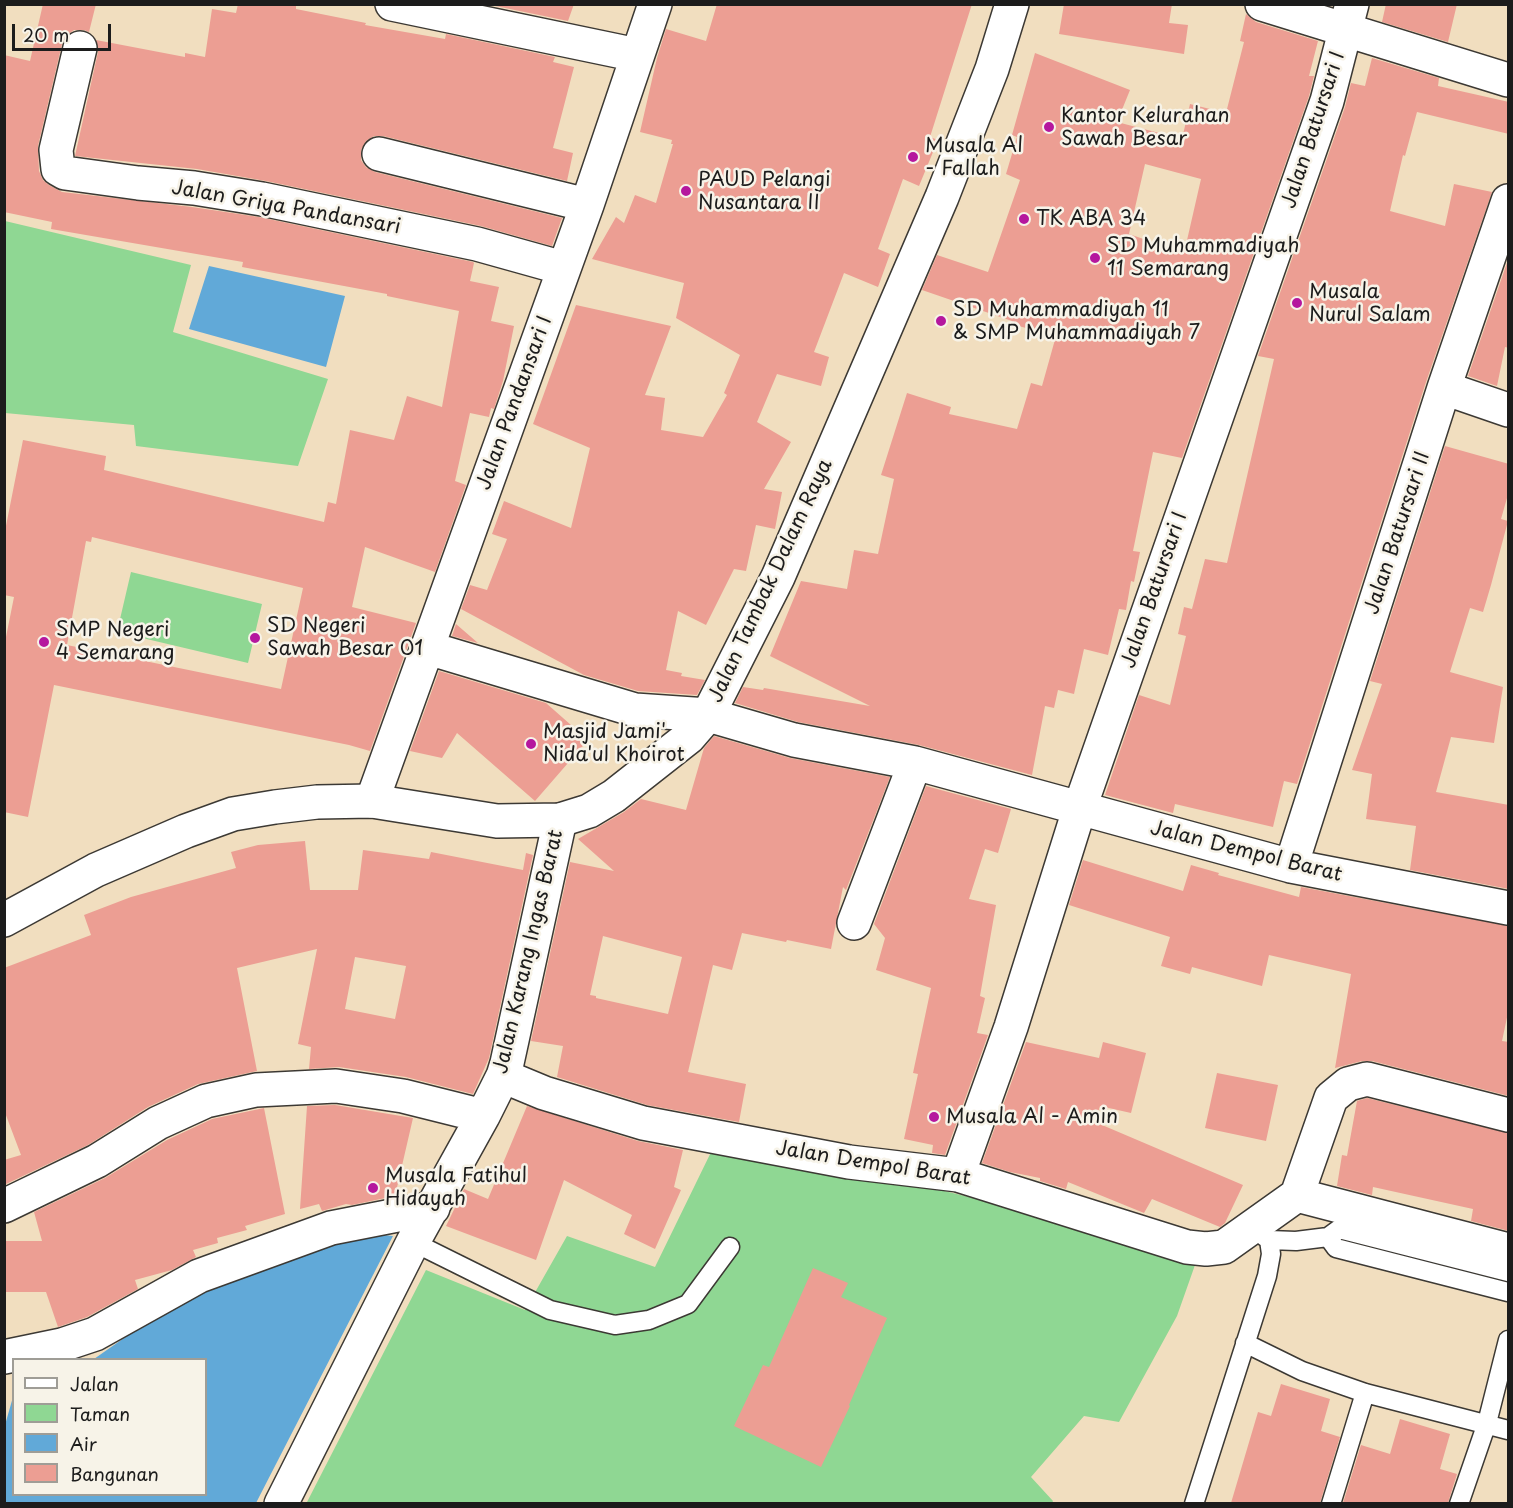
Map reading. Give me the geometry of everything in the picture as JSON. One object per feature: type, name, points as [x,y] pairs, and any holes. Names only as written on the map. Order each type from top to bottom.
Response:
[{"type":"street","points":[[392,4],[637,55]]},
{"type":"street","name":"Jalan Pandansari I","points":[[372,801],[587,205],[655,4]]},
{"type":"street","name":"Jalan Tambak Dalam Raya","points":[[4,920],[96,870],[186,831],[233,814],[317,802],[372,801],[496,820],[560,820],[589,811],[614,796],[689,737],[708,715],[778,577],[932,219],[992,69],[1012,4]]},
{"type":"street","points":[[1262,4],[1349,18],[1509,80]]},
{"type":"street","name":"Jalan Batursari I","points":[[958,1175],[1011,1027],[1078,810],[1327,101],[1349,18]]},
{"type":"street","name":"Jalan Griya Pandansari","points":[[80,48],[56,150],[58,169],[65,173],[194,188],[262,199],[477,244],[563,268]]},
{"type":"street","points":[[379,153],[587,205]]},
{"type":"street","name":"Jalan Batursari II","points":[[1291,866],[1444,388],[1509,201]]},
{"type":"street","points":[[1444,388],[1509,410]]},
{"type":"street","name":"Jalan Dempol Barat","points":[[428,648],[635,710],[708,715],[794,740],[915,763],[1078,810],[1291,866],[1509,908]]},
{"type":"street","points":[[854,923],[915,763]]},
{"type":"street","name":"Jalan Karang Ingas Barat","points":[[281,1503],[413,1242],[503,1076],[560,820]]},
{"type":"street","name":"Jalan Dempol Barat","points":[[503,1076],[544,1093],[643,1123],[849,1162],[958,1175],[1186,1247],[1206,1249],[1224,1247],[1260,1234],[1297,1195]]},
{"type":"street","points":[[1509,1115],[1367,1079],[1348,1084],[1331,1098],[1297,1195],[1509,1250]]},
{"type":"street","points":[[4,1206],[97,1161],[158,1123],[206,1101],[256,1090],[336,1086],[403,1096],[483,1116]]},
{"type":"street","points":[[4,1358],[62,1345],[95,1334],[199,1276],[331,1228],[433,1208]]},
{"type":"lane","points":[[1260,1234],[1296,1241],[1328,1237],[1339,1229],[1509,1272]]},
{"type":"lane","points":[[1194,1503],[1267,1276],[1271,1254],[1260,1234]]},
{"type":"lane","points":[[1328,1237],[1336,1248],[1509,1292]]},
{"type":"lane","points":[[413,1242],[550,1310],[615,1325],[649,1320],[688,1304],[730,1247]]},
{"type":"lane","points":[[1459,1503],[1487,1423],[1509,1340]]},
{"type":"lane","points":[[1245,1343],[1302,1371],[1365,1393],[1509,1430]]},
{"type":"lane","points":[[1331,1503],[1365,1393]]},
{"type":"green space","points":[[5,221],[191,265],[173,332],[328,379],[298,466],[136,446],[134,425],[5,413]]},
{"type":"green space","points":[[131,572],[262,604],[248,663],[117,632]]},
{"type":"green space","points":[[715,1144],[851,1168],[1034,1213],[1195,1265],[1177,1316],[1119,1422],[1084,1416],[1031,1477],[1053,1501],[1052,1503],[306,1504],[426,1270],[525,1310],[567,1236],[655,1267]]},
{"type":"water","points":[[209,266],[345,296],[326,367],[189,329]]},
{"type":"water","points":[[349,1231],[393,1236],[256,1503],[5,1504],[5,1425],[12,1400],[12,1496],[207,1496],[207,1358],[95,1358],[204,1282]]},
{"type":"building","points":[[43,4],[96,4],[89,32],[74,30],[66,36],[62,44],[38,146],[39,171],[43,180],[62,192],[259,217],[473,262],[470,281],[499,287],[491,321],[514,326],[503,381],[489,417],[470,413],[455,481],[466,485],[435,572],[365,547],[352,607],[416,623],[370,751],[54,685],[28,817],[4,812],[4,647],[14,597],[4,595],[4,536],[23,440],[106,456],[104,470],[324,522],[328,502],[336,504],[350,430],[394,440],[407,396],[442,407],[459,311],[387,296],[387,294],[242,267],[243,262],[51,229],[52,222],[4,212],[4,55],[30,61]],"holes":[[[92,537],[303,588],[281,689],[67,645],[86,541],[91,542]]]},
{"type":"building","points":[[238,4],[296,4],[296,9],[366,23],[365,25],[445,39],[446,34],[555,57],[553,62],[574,67],[553,148],[573,153],[567,181],[383,136],[374,136],[366,141],[361,150],[361,160],[366,167],[375,172],[562,218],[552,246],[481,226],[266,181],[197,169],[75,156],[98,52],[96,40],[185,57],[185,53],[205,57],[212,9],[236,13]]},
{"type":"building","points":[[486,4],[574,4],[568,21]]},
{"type":"building","points":[[717,4],[972,4],[930,137],[938,140],[919,186],[903,179],[878,249],[890,254],[878,287],[844,273],[814,352],[829,357],[821,386],[777,374],[757,422],[791,442],[764,489],[782,492],[775,529],[756,525],[746,571],[734,569],[706,625],[678,611],[666,670],[682,673],[681,676],[705,680],[697,695],[638,691],[584,675],[461,609],[470,585],[487,590],[507,539],[492,534],[504,501],[571,528],[590,448],[533,424],[576,305],[671,326],[645,395],[665,398],[661,430],[703,437],[727,395],[724,393],[740,355],[676,318],[684,283],[592,259],[616,217],[624,223],[635,195],[656,203],[673,144],[671,144],[672,140],[640,132],[666,29],[706,41]]},
{"type":"building","points":[[1064,4],[1172,4],[1169,23],[1188,25],[1184,54],[1059,34]]},
{"type":"building","points":[[1386,4],[1457,4],[1448,42],[1382,22]]},
{"type":"building","points":[[1246,14],[1256,22],[1318,41],[1309,76],[1314,76],[1309,96],[1182,458],[1153,452],[1133,551],[1140,552],[1134,582],[1131,581],[1126,610],[1119,609],[1108,655],[1084,649],[1074,694],[1058,690],[1054,708],[1045,706],[1032,775],[919,745],[798,722],[735,703],[743,687],[763,690],[764,688],[870,706],[770,656],[801,581],[847,589],[854,550],[878,554],[894,479],[881,475],[907,393],[951,407],[949,414],[1017,429],[1031,383],[1042,386],[1056,336],[1011,324],[1012,321],[922,290],[937,255],[988,272],[1020,180],[1006,174],[1017,137],[1012,135],[1035,53],[1130,90],[1117,122],[1182,139],[1190,104],[1226,113],[1244,42],[1240,41]],"holes":[[[1145,164],[1201,179],[1185,249],[1179,247],[1178,251],[1129,234]]]},
{"type":"building","points":[[1372,58],[1439,78],[1438,86],[1509,102],[1509,134],[1417,112],[1405,156],[1403,155],[1390,211],[1445,226],[1454,184],[1492,192],[1426,382],[1297,784],[1284,781],[1273,827],[1175,804],[1173,813],[1105,795],[1139,695],[1170,705],[1186,636],[1178,634],[1184,607],[1192,609],[1205,559],[1227,563],[1274,359],[1258,356],[1345,107],[1351,83],[1365,86]]},
{"type":"building","points":[[1509,257],[1509,348],[1505,347],[1497,386],[1468,376]]},
{"type":"building","points":[[1445,446],[1509,464],[1509,491],[1501,519],[1508,521],[1491,585],[1483,612],[1470,608],[1450,672],[1503,687],[1494,743],[1451,737],[1436,792],[1509,805],[1509,889],[1410,870],[1416,826],[1366,819],[1372,774],[1352,770],[1382,684],[1370,681]]},
{"type":"building","points":[[456,624],[478,643],[452,636]]},
{"type":"building","points":[[439,671],[546,703],[588,740],[535,801],[457,733],[442,758],[410,751]]},
{"type":"building","points":[[714,736],[790,758],[890,777],[846,890],[843,887],[831,949],[742,933],[732,970],[713,965],[688,1072],[746,1084],[739,1122],[647,1105],[557,1077],[563,1046],[531,1041],[570,862],[614,871],[578,839],[624,812],[641,799],[686,810],[704,748]],"holes":[[[603,936],[682,957],[668,1014],[590,995]]]},
{"type":"building","points":[[926,786],[1011,809],[998,853],[985,849],[969,899],[996,905],[980,996],[985,998],[977,1033],[988,1035],[945,1155],[932,1153],[933,1145],[904,1139],[918,1074],[913,1073],[931,988],[876,970],[885,938],[874,924]]},
{"type":"building","points":[[305,841],[310,890],[358,890],[363,850],[429,859],[431,852],[523,870],[526,853],[533,855],[489,1058],[473,1094],[406,1077],[339,1067],[309,1069],[311,1047],[298,1044],[317,949],[237,968],[257,1071],[198,1084],[148,1107],[88,1145],[4,1185],[4,1160],[21,1155],[4,1110],[4,968],[91,935],[84,915],[131,897],[236,868],[231,852],[258,845]],"holes":[[[355,957],[406,966],[395,1019],[345,1009]]]},
{"type":"building","points":[[1083,860],[1183,891],[1191,865],[1219,873],[1218,875],[1299,897],[1301,887],[1509,926],[1509,1008],[1502,1041],[1509,1042],[1509,1096],[1372,1061],[1362,1061],[1335,1068],[1351,974],[1269,955],[1262,986],[1192,967],[1190,974],[1161,966],[1170,937],[1069,905]]},
{"type":"building","points":[[1026,1042],[1099,1058],[1103,1042],[1146,1053],[1131,1113],[1100,1106],[1095,1122],[1243,1185],[1225,1223],[1220,1227],[1152,1199],[1144,1213],[1068,1182],[1066,1189],[1040,1181],[1040,1178],[982,1163]]},
{"type":"building","points":[[1217,1073],[1278,1085],[1266,1141],[1205,1128]]},
{"type":"building","points":[[1367,1098],[1509,1133],[1509,1231],[1471,1221],[1473,1209],[1373,1187],[1372,1195],[1337,1186],[1342,1155],[1347,1156],[1357,1101]]},
{"type":"building","points":[[335,1105],[413,1118],[395,1196],[352,1205],[346,1204],[322,1211],[319,1204],[300,1209],[307,1106]]},
{"type":"building","points":[[527,1106],[638,1141],[683,1150],[674,1187],[681,1190],[655,1249],[624,1234],[632,1215],[564,1180],[536,1260],[446,1226],[464,1189],[488,1199]]},
{"type":"building","points":[[264,1108],[285,1214],[245,1226],[247,1230],[217,1238],[218,1243],[193,1250],[196,1257],[172,1270],[135,1280],[138,1289],[87,1317],[58,1327],[46,1292],[4,1292],[5,1241],[42,1241],[34,1212],[105,1178],[167,1140],[212,1119]]},
{"type":"building","points":[[813,1268],[848,1283],[841,1297],[887,1318],[850,1406],[821,1467],[734,1426],[763,1365],[769,1367]]},
{"type":"building","points":[[1281,1384],[1330,1399],[1321,1431],[1340,1437],[1320,1503],[1231,1503],[1258,1412],[1271,1416]]},
{"type":"building","points":[[1400,1419],[1450,1434],[1440,1469],[1457,1474],[1448,1503],[1343,1503],[1361,1445],[1390,1454]]},
{"type":"place","name":"Kantor Kelurahan Sawah Besar","points":[[1049,127]]},
{"type":"place","name":"Musala Al - Fallah","points":[[913,157]]},
{"type":"place","name":"PAUD Pelangi Nusantara II","points":[[686,191]]},
{"type":"place","name":"TK ABA 34","points":[[1024,219]]},
{"type":"place","name":"SD Muhammadiyah 11 Semarang","points":[[1095,258]]},
{"type":"place","name":"Musala Nurul Salam","points":[[1297,303]]},
{"type":"place","name":"SD Muhammadiyah 11 & SMP Muhammadiyah 7","points":[[941,321]]},
{"type":"place","name":"SD Negeri Sawah Besar 01","points":[[255,638]]},
{"type":"place","name":"SMP Negeri 4 Semarang","points":[[44,642]]},
{"type":"place","name":"Masjid Jami' Nida'ul Khoirot","points":[[531,744]]},
{"type":"place","name":"Musala Al - Amin","points":[[934,1117]]},
{"type":"place","name":"Musala Fatihul Hidayah","points":[[373,1188]]}]
